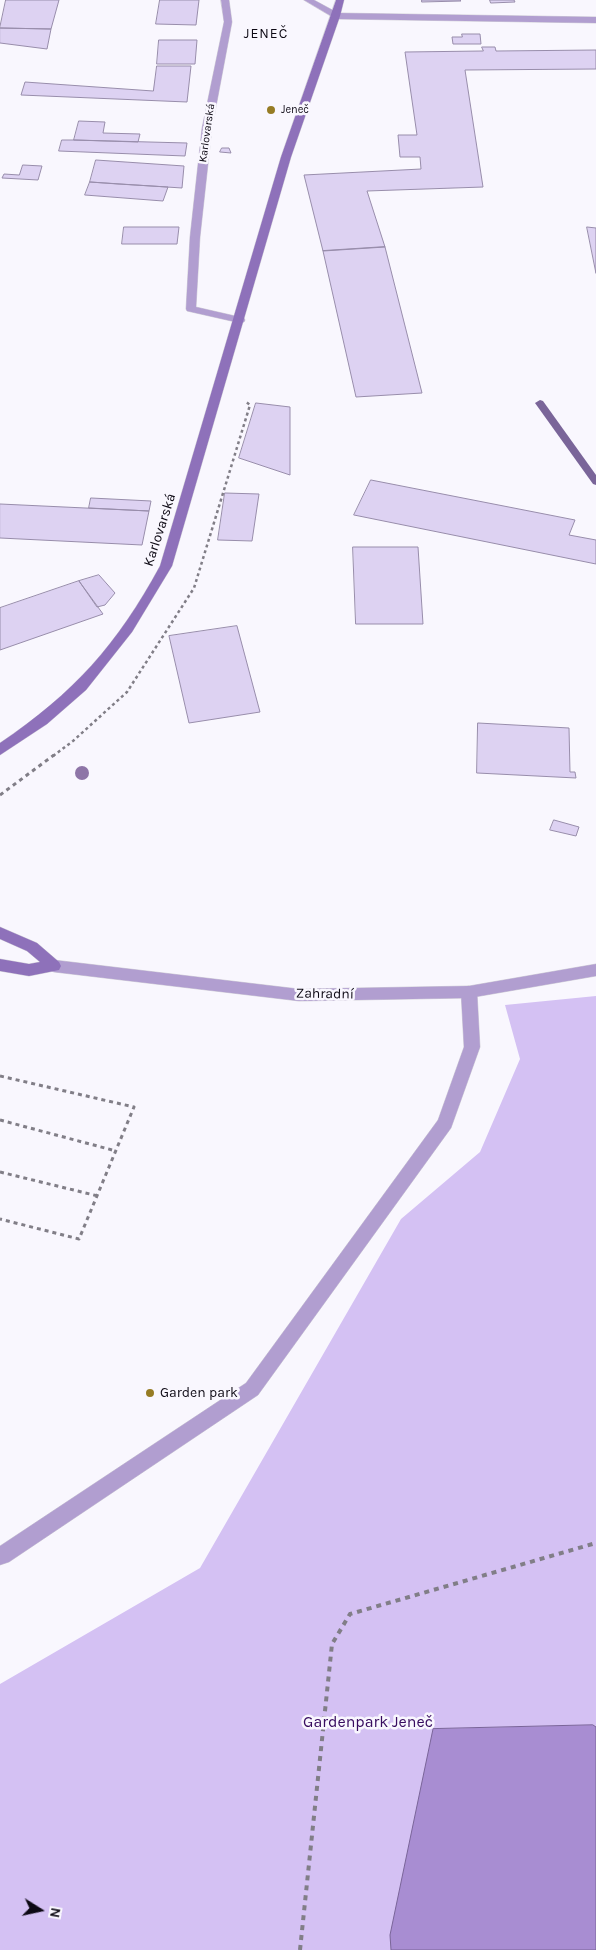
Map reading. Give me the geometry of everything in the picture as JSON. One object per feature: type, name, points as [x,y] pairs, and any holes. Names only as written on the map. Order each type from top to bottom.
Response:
[{"type":"main road","name":"Karlovarská","points":[[0,750],[44,718],[81,687],[123,636],[166,566],[240,320],[286,157],[340,0]]},
{"type":"main road","points":[[0,933],[32,947],[54,966]]},
{"type":"main road","points":[[0,965],[29,970],[54,966]]},
{"type":"street","name":"Karlovarská","points":[[225,0],[228,22],[206,128],[195,237],[191,309],[240,320]]},
{"type":"street","points":[[308,0],[336,16],[596,20]]},
{"type":"street","name":"Zahradní","points":[[54,966],[299,995],[469,992],[596,970]]},
{"type":"street","points":[[0,1556],[252,1389],[445,1123],[472,1047],[469,992]]},
{"type":"path","points":[[0,1076],[134,1107],[80,1239],[0,1219]]},
{"type":"path","points":[[0,1120],[116,1151]]},
{"type":"path","points":[[0,1172],[98,1196]]},
{"type":"path","points":[[300,1950],[332,1644],[350,1614],[596,1543]]},
{"type":"green space","name":"Gardenpark Jeneč","points":[[596,996],[596,1950],[0,1950],[0,1684],[200,1568],[401,1219],[480,1152],[520,1059],[505,1005]]},
{"type":"shaded area","points":[[593,1725],[596,1727],[596,1950],[391,1950],[390,1935],[433,1729]]},
{"type":"building","points":[[6,0],[59,0],[51,29],[0,28]]},
{"type":"building","points":[[160,0],[199,0],[196,25],[156,24]]},
{"type":"building","points":[[422,0],[460,0],[461,1],[422,2]]},
{"type":"building","points":[[490,0],[514,0],[515,2],[491,3]]},
{"type":"building","points":[[0,28],[51,29],[47,49],[0,43]]},
{"type":"building","points":[[462,34],[480,34],[481,44],[453,44],[452,37],[462,37]]},
{"type":"building","points":[[159,40],[197,40],[195,64],[157,64]]},
{"type":"building","points":[[482,47],[495,47],[496,51],[596,50],[596,69],[465,70],[483,187],[367,191],[385,247],[323,251],[304,175],[421,169],[420,157],[400,157],[398,135],[417,135],[405,52],[483,51]]},
{"type":"building","points":[[157,66],[191,66],[187,102],[21,95],[25,82],[153,91]]},
{"type":"building","points":[[79,121],[105,122],[103,133],[140,134],[138,142],[74,140]]},
{"type":"building","points":[[62,140],[187,143],[185,156],[59,151]]},
{"type":"building","points":[[222,148],[229,148],[231,153],[220,152]]},
{"type":"building","points":[[96,160],[184,166],[182,188],[90,182]]},
{"type":"building","points":[[23,165],[42,166],[38,180],[2,178],[4,174],[19,175]]},
{"type":"building","points":[[90,182],[168,187],[163,201],[85,195]]},
{"type":"building","points":[[124,227],[179,227],[177,244],[122,244]]},
{"type":"building","points":[[587,227],[596,228],[596,273]]},
{"type":"building","points":[[385,247],[422,393],[356,397],[323,251]]},
{"type":"building","points":[[256,403],[290,407],[290,475],[239,458]]},
{"type":"building","points":[[371,480],[575,520],[569,535],[596,540],[596,564],[354,515]]},
{"type":"building","points":[[225,493],[259,494],[252,541],[218,540]]},
{"type":"building","points":[[91,498],[151,501],[149,511],[89,508]]},
{"type":"building","points":[[0,504],[149,511],[142,545],[0,538]]},
{"type":"building","points":[[353,547],[418,547],[423,624],[356,624]]},
{"type":"building","points":[[99,575],[115,593],[105,605],[97,607],[79,581]]},
{"type":"building","points":[[79,581],[103,614],[0,650],[0,608]]},
{"type":"building","points":[[237,626],[260,712],[189,723],[169,636]]},
{"type":"building","points":[[478,723],[569,728],[570,772],[575,772],[576,778],[477,773]]},
{"type":"building","points":[[554,820],[579,827],[576,836],[550,830]]},
{"type":"waterway","points":[[540,403],[596,482]]},
{"type":"place","name":"Jeneč","points":[[271,110]]},
{"type":"place","name":"Garden park","points":[[150,1393]]},
{"type":"district","name":"JENEČ","points":[[266,34]]}]
